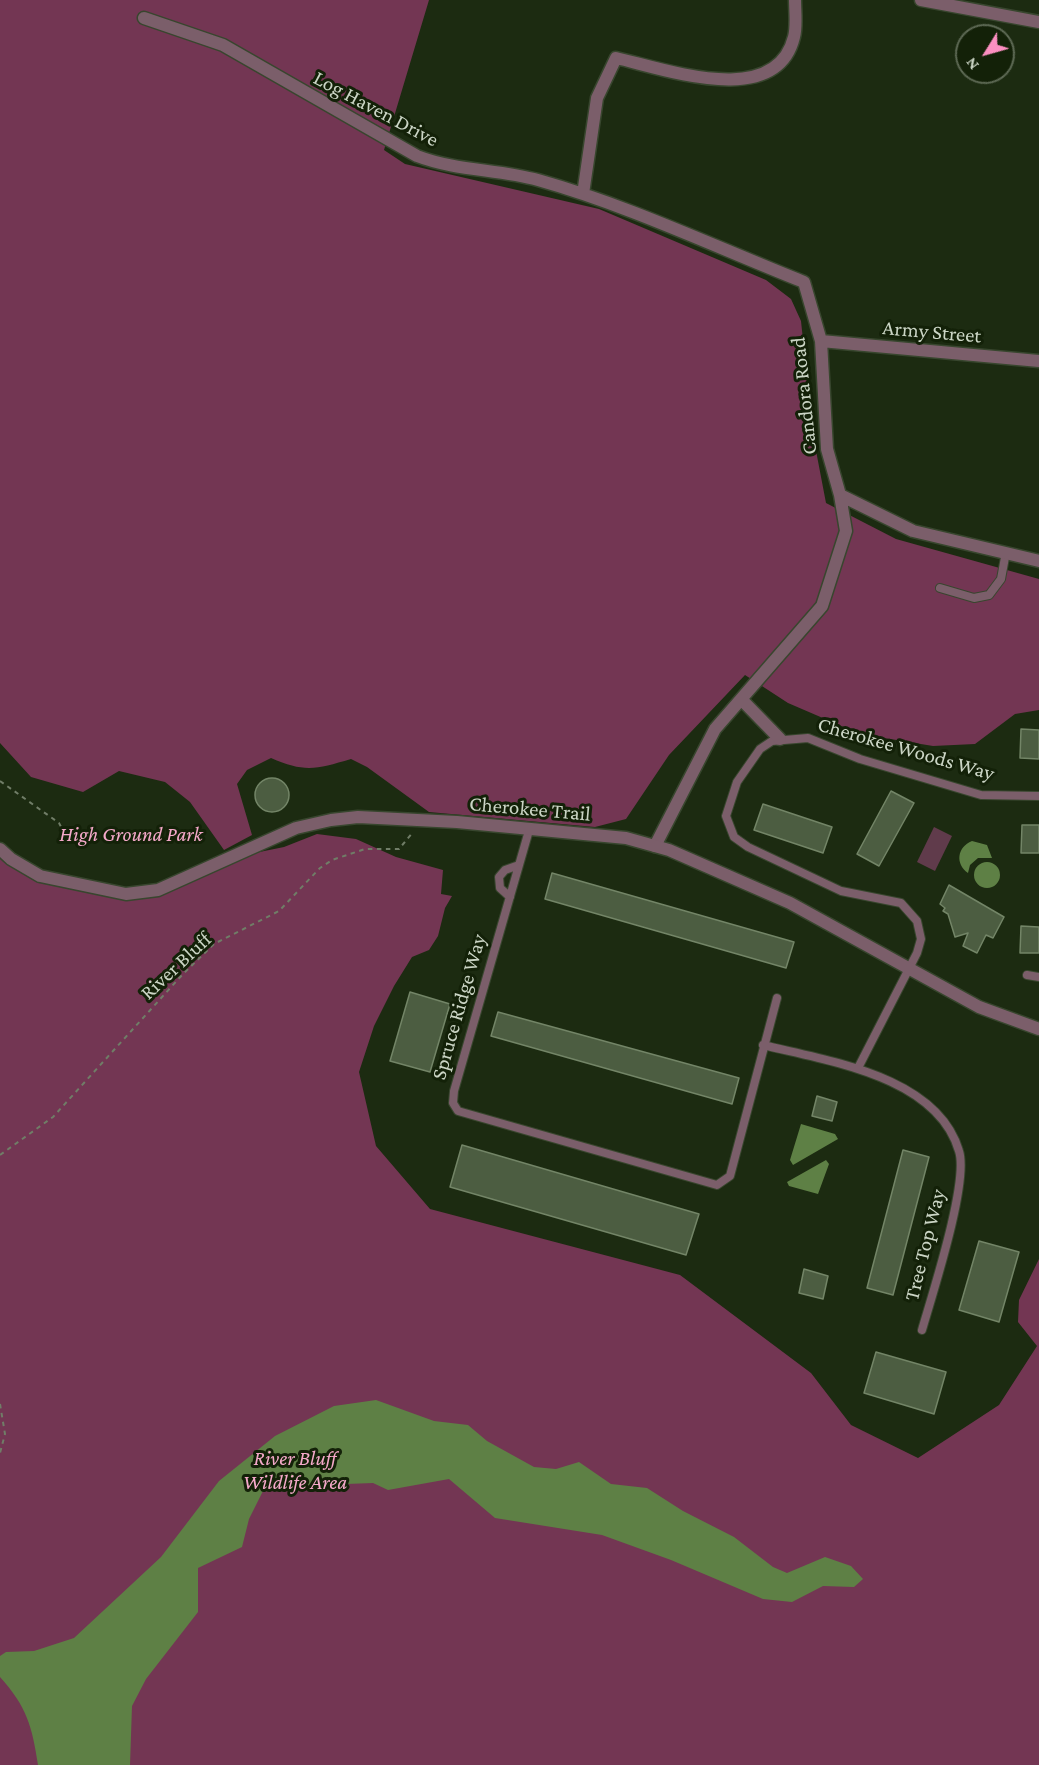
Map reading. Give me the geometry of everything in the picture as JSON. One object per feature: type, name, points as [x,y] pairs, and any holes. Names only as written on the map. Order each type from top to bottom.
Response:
[{"type":"street","points":[[583,194],[597,98],[616,58],[720,81],[767,74],[785,58],[795,37],[795,0]]},
{"type":"street","points":[[921,0],[1039,22]]},
{"type":"street","name":"Log Haven Drive","points":[[144,18],[223,45],[417,156],[440,165],[536,179],[601,200]]},
{"type":"street","name":"Candora Road","points":[[601,200],[804,282],[821,341],[827,449],[840,495],[846,531],[822,606],[715,729],[655,846]]},
{"type":"street","name":"Army Street","points":[[821,341],[1039,361]]},
{"type":"street","points":[[840,495],[914,531],[1039,561]]},
{"type":"street","points":[[741,699],[780,739]]},
{"type":"street","name":"Cherokee Trail","points":[[0,849],[11,859],[40,876],[126,894],[139,894],[165,887],[296,828],[317,822],[358,817],[531,827],[626,838],[655,846],[790,903],[979,1007],[1039,1029]]},
{"type":"lane","points":[[940,588],[974,598],[989,595],[1001,579],[1006,552]]},
{"type":"lane","name":"Cherokee Woods Way","points":[[780,739],[808,738],[860,759],[981,795],[1039,796]]},
{"type":"lane","points":[[780,739],[760,749],[737,782],[726,816],[734,837],[748,847],[841,891],[901,903],[917,921],[921,939],[910,969],[858,1068]]},
{"type":"lane","name":"Spruce Ridge Way","points":[[531,827],[454,1091],[453,1103],[458,1111],[717,1185],[729,1176],[763,1045]]},
{"type":"lane","points":[[510,897],[500,888],[499,877],[505,870],[519,865]]},
{"type":"lane","points":[[1026,975],[1039,977]]},
{"type":"lane","points":[[763,1045],[777,999]]},
{"type":"lane","name":"Tree Top Way","points":[[763,1045],[858,1068],[911,1093],[940,1114],[960,1153],[958,1197],[922,1330]]},
{"type":"path","points":[[0,781],[59,823],[68,840]]},
{"type":"path","name":"River Bluff","points":[[0,1155],[53,1117],[183,974],[214,944],[279,911],[320,868],[332,860],[365,849],[399,849],[422,820]]},
{"type":"path","points":[[0,1404],[5,1434],[0,1453]]},
{"type":"shaded area","points":[[934,827],[952,836],[935,871],[917,862]]},
{"type":"shaded area","points":[[972,841],[987,845],[992,858],[978,858],[970,865],[968,873],[961,865],[960,856],[963,847]]},
{"type":"shaded area","points":[[987,862],[996,866],[1000,875],[996,884],[987,888],[978,884],[974,875],[978,866]]},
{"type":"shaded area","points":[[801,1124],[835,1134],[838,1139],[793,1165],[790,1160]]},
{"type":"shaded area","points":[[826,1160],[829,1164],[818,1194],[789,1186],[787,1182]]},
{"type":"shaded area","points":[[376,1400],[434,1421],[468,1425],[487,1441],[534,1467],[556,1469],[579,1462],[611,1484],[647,1488],[683,1511],[734,1537],[773,1567],[787,1573],[825,1557],[851,1566],[863,1579],[854,1587],[823,1586],[792,1602],[763,1599],[671,1560],[602,1535],[495,1518],[449,1479],[388,1490],[373,1483],[265,1487],[249,1519],[242,1547],[198,1568],[198,1612],[146,1679],[132,1706],[130,1765],[38,1765],[27,1718],[16,1698],[0,1677],[0,1656],[6,1652],[34,1651],[74,1638],[161,1557],[219,1481],[275,1436],[334,1406]]},
{"type":"green space","points":[[0,0],[429,0],[384,150],[405,164],[599,209],[766,280],[791,299],[801,321],[813,435],[826,503],[896,539],[1039,579],[1039,710],[1015,714],[975,744],[933,746],[860,734],[788,703],[745,675],[669,755],[626,819],[595,827],[429,812],[367,767],[351,759],[320,767],[302,768],[271,758],[247,770],[237,784],[252,835],[224,850],[190,802],[165,782],[119,771],[83,792],[31,777],[0,743]]},
{"type":"green space","name":"River Bluff Wildlife Area","points":[[317,834],[356,839],[396,857],[443,870],[441,894],[452,896],[445,908],[438,936],[429,950],[412,957],[394,986],[374,1026],[359,1072],[376,1146],[430,1209],[680,1275],[811,1373],[851,1425],[918,1458],[999,1405],[1037,1346],[1018,1322],[1019,1300],[1039,1259],[1039,1765],[0,1765],[0,849],[40,876],[139,894],[230,858],[284,847]]},
{"type":"building","points":[[1021,729],[1039,730],[1039,759],[1020,758]]},
{"type":"building","points":[[272,778],[284,783],[289,795],[284,807],[272,812],[260,807],[255,795],[260,783]]},
{"type":"building","points":[[891,791],[914,803],[879,866],[857,854]]},
{"type":"building","points":[[763,804],[832,827],[823,853],[754,830]]},
{"type":"building","points":[[1022,825],[1039,825],[1039,853],[1021,853]]},
{"type":"building","points":[[552,873],[794,942],[786,968],[545,899]]},
{"type":"building","points":[[949,885],[1004,917],[993,938],[986,935],[977,953],[963,946],[968,933],[955,937],[948,914],[943,911],[945,908],[940,904]]},
{"type":"building","points":[[1021,926],[1039,927],[1039,953],[1020,953]]},
{"type":"building","points":[[410,992],[450,1004],[430,1072],[390,1061]]},
{"type":"building","points":[[498,1012],[739,1078],[732,1104],[491,1036]]},
{"type":"building","points":[[817,1096],[837,1102],[832,1121],[812,1116]]},
{"type":"building","points":[[462,1145],[699,1214],[686,1255],[450,1187]]},
{"type":"building","points":[[903,1150],[929,1157],[893,1295],[867,1288]]},
{"type":"building","points":[[979,1241],[1019,1252],[999,1322],[959,1310]]},
{"type":"building","points":[[804,1269],[828,1276],[823,1299],[799,1293]]},
{"type":"building","points":[[876,1352],[946,1372],[934,1414],[864,1393]]},
{"type":"park label","name":"High Ground Park","points":[[131,835]]}]
